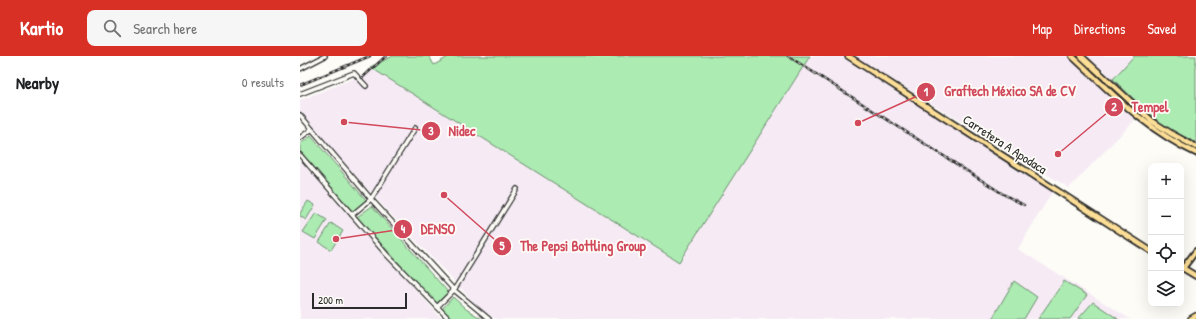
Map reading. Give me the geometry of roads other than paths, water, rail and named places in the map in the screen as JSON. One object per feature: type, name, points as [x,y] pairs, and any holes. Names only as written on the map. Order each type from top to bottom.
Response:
[{"type":"highway","points":[[1191,319],[1196,316]]},
{"type":"main road","name":"Carretera A Apodaca","points":[[848,56],[1148,247]]},
{"type":"main road","points":[[851,56],[1148,247]]},
{"type":"main road","points":[[1072,56],[1148,125],[1170,140],[1196,153]]},
{"type":"main road","points":[[1081,56],[1152,121],[1196,147]]},
{"type":"main road","points":[[1184,266],[1196,251]]},
{"type":"main road","points":[[1184,269],[1196,277]]},
{"type":"street","points":[[300,68],[325,56]]},
{"type":"street","points":[[300,94],[354,73],[366,86]]},
{"type":"street","points":[[300,115],[370,199],[454,290],[489,319]]},
{"type":"street","points":[[352,215],[370,199],[415,128]]},
{"type":"street","points":[[300,138],[312,129]]},
{"type":"street","points":[[300,155],[352,215],[436,307],[449,319]]},
{"type":"street","points":[[436,307],[454,290],[517,189]]},
{"type":"railway","points":[[300,85],[370,56]]},
{"type":"railway","points":[[362,78],[386,56]]},
{"type":"railway","points":[[788,56],[1003,194],[1024,205]]},
{"type":"place","name":"Nidec","points":[[344,122]]},
{"type":"place","name":"Graftech México SA de CV","points":[[858,123]]},
{"type":"place","name":"Tempel","points":[[1058,154]]},
{"type":"place","name":"The Pepsi Bottling Group","points":[[444,195]]},
{"type":"place","name":"DENSO","points":[[336,239]]}]
